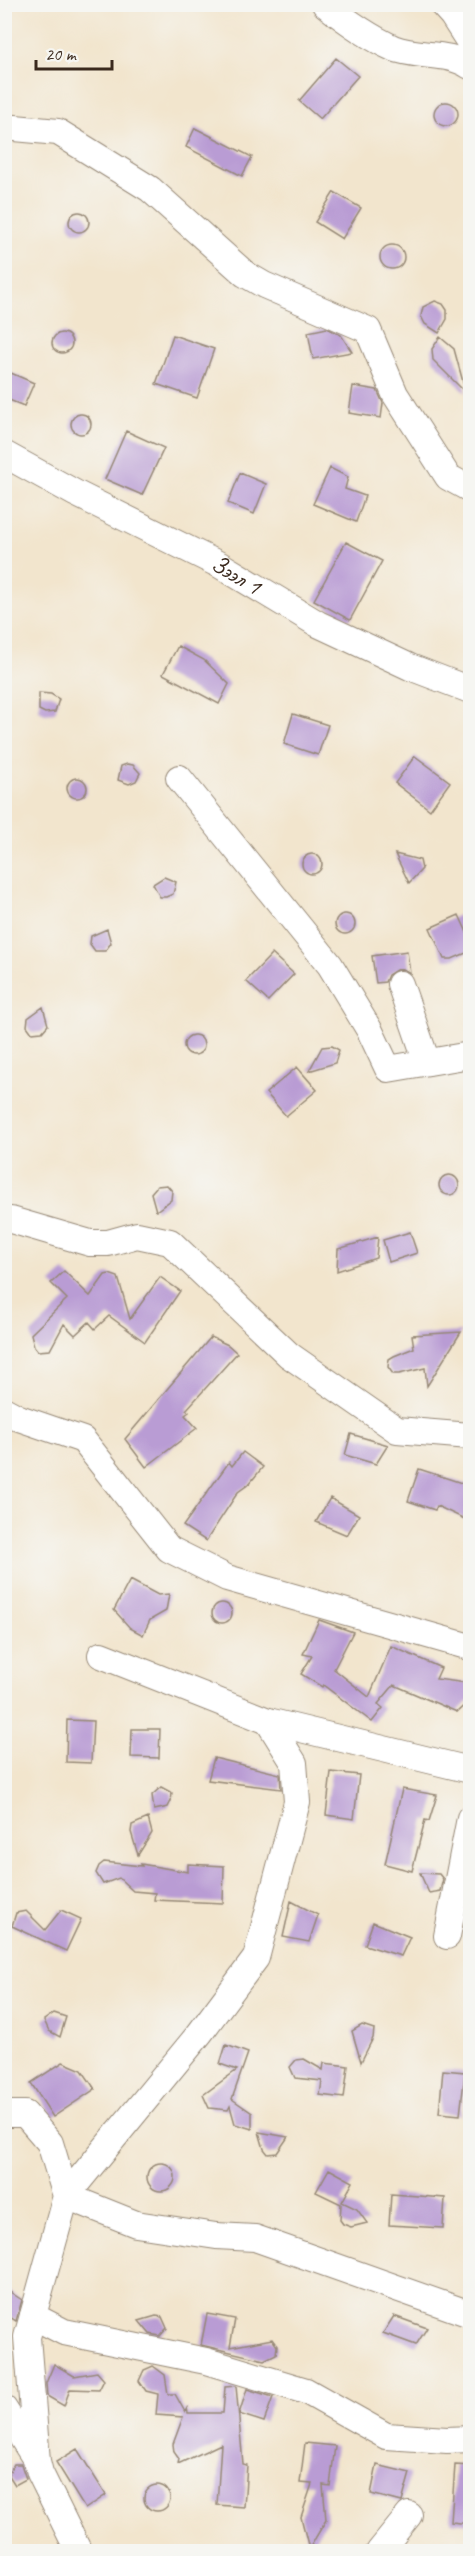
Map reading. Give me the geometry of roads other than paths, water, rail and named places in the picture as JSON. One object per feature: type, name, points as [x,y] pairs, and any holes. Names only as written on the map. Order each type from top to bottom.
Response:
[{"type":"street","points":[[325,4],[340,16],[394,48],[459,58],[471,66]]},
{"type":"street","points":[[442,4],[471,43]]},
{"type":"street","points":[[4,127],[58,132],[150,189],[245,274],[264,285],[368,330],[395,394],[448,477],[471,489]]},
{"type":"street","name":"Зээл 1","points":[[4,454],[75,493],[220,565],[318,624],[410,667],[471,690]]},
{"type":"street","points":[[179,778],[330,965],[370,1031],[387,1069],[471,1055]]},
{"type":"street","points":[[400,984],[427,1062]]},
{"type":"street","points":[[11,1220],[90,1243],[108,1243],[136,1235],[170,1242],[289,1355],[397,1430],[471,1436]]},
{"type":"street","points":[[4,1410],[18,1418],[83,1440],[169,1549],[227,1578],[471,1647]]},
{"type":"street","points":[[101,1655],[268,1721],[471,1770]]},
{"type":"street","points":[[79,2552],[40,2474],[27,2337],[66,2196],[200,2032],[256,1958],[297,1802],[294,1763],[268,1721]]},
{"type":"street","points":[[447,1936],[471,1818]]},
{"type":"street","points":[[4,2114],[25,2114],[50,2143],[66,2196]]},
{"type":"street","points":[[66,2196],[136,2224],[216,2236],[255,2238],[471,2314]]},
{"type":"street","points":[[33,2316],[64,2332],[206,2361],[306,2391],[387,2436],[447,2440],[471,2439]]},
{"type":"street","points":[[4,2409],[37,2461]]},
{"type":"street","points":[[380,2552],[409,2515]]}]
